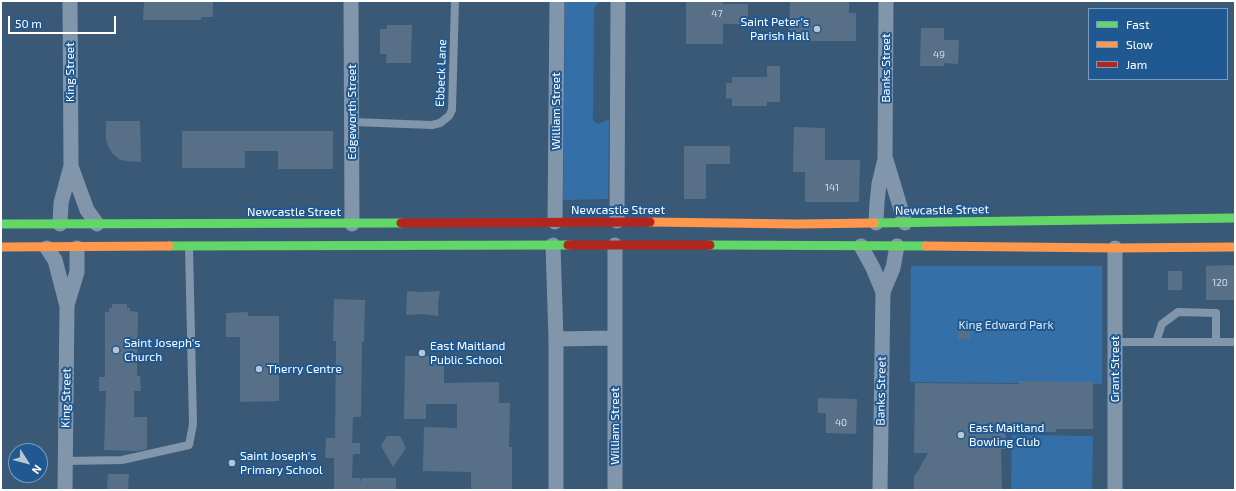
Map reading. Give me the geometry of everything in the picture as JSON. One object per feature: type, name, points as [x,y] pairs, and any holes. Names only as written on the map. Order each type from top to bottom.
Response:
[{"type":"highway","name":"Newcastle Street","points":[[1,247],[59,235],[97,224],[352,224],[617,221],[798,224],[1235,218]]},
{"type":"highway","points":[[876,223],[897,246]]},
{"type":"highway","name":"Newcastle Street","points":[[4,224],[59,235],[82,243],[128,247],[552,245],[1116,248],[1235,247]]},
{"type":"highway","points":[[4,224],[35,233]]},
{"type":"highway","points":[[59,235],[82,243],[112,240],[128,247]]},
{"type":"street","name":"King Street","points":[[65,490],[67,306],[55,260],[59,235],[61,203],[71,166],[70,1]]},
{"type":"street","name":"Edgeworth Street","points":[[351,1],[352,224]]},
{"type":"street","name":"William Street","points":[[555,222],[557,1]]},
{"type":"street","points":[[617,221],[618,1]]},
{"type":"street","name":"Banks Street","points":[[876,223],[879,184],[886,159],[886,1]]},
{"type":"street","name":"Banks Street","points":[[886,159],[905,223]]},
{"type":"street","name":"King Street","points":[[71,166],[87,210],[97,224]]},
{"type":"street","name":"King Street","points":[[67,306],[77,272],[82,243]]},
{"type":"street","points":[[552,245],[556,339],[556,490]]},
{"type":"street","name":"William Street","points":[[615,490],[616,245]]},
{"type":"street","name":"Banks Street","points":[[861,246],[873,268],[883,292]]},
{"type":"street","name":"Banks Street","points":[[880,490],[883,292],[893,268],[897,246]]},
{"type":"street","name":"Grant Street","points":[[1115,490],[1116,248]]},
{"type":"street","points":[[556,339],[615,338]]},
{"type":"lane","name":"Ebbeck Lane","points":[[352,122],[432,125],[440,123],[449,116],[452,110],[455,1]]},
{"type":"lane","points":[[65,461],[122,460],[189,445],[192,424],[189,246]]},
{"type":"lane","points":[[1156,342],[1162,324],[1178,312],[1216,312],[1216,342]]},
{"type":"lane","points":[[1115,342],[1235,342]]},
{"type":"green space","points":[[565,1],[600,1],[594,7],[593,120],[598,124],[609,119],[608,199],[563,200]]},
{"type":"green space","name":"King Edward Park","points":[[911,266],[1102,266],[1102,384],[910,382]]},
{"type":"green space","points":[[1012,435],[1093,436],[1092,490],[1011,490]]},
{"type":"building","points":[[144,1],[213,1],[213,17],[201,17],[201,20],[143,20]]},
{"type":"building","name":"Saint Peter's Parish Hall","points":[[790,1],[849,1],[849,13],[856,13],[856,41],[789,41]]},
{"type":"building","points":[[686,2],[748,4],[748,24],[723,24],[723,44],[686,44]]},
{"type":"building","points":[[387,25],[412,25],[411,63],[386,63],[387,54],[380,54],[380,29],[387,29]]},
{"type":"building","points":[[921,28],[944,28],[944,40],[959,40],[958,64],[944,63],[944,66],[920,66]]},
{"type":"building","points":[[767,66],[780,66],[780,102],[767,102],[767,106],[732,106],[732,98],[726,99],[726,83],[732,83],[732,77],[767,77]]},
{"type":"building","points":[[106,121],[140,121],[141,162],[125,161],[119,159],[112,153],[106,139]]},
{"type":"building","points":[[794,127],[825,128],[825,160],[860,160],[859,202],[805,202],[805,172],[793,172]]},
{"type":"building","points":[[182,131],[333,131],[333,169],[278,169],[278,151],[245,151],[245,168],[182,168]]},
{"type":"building","points":[[684,146],[730,146],[730,164],[706,164],[706,199],[684,199]]},
{"type":"building","points":[[1235,265],[1235,300],[1206,300],[1206,266]]},
{"type":"building","points":[[1168,271],[1182,271],[1182,290],[1168,290]]},
{"type":"building","points":[[407,291],[440,291],[438,316],[422,314],[406,315]]},
{"type":"building","points":[[334,299],[365,300],[364,342],[362,342],[361,417],[353,417],[352,443],[360,443],[360,454],[353,454],[352,478],[360,478],[360,482],[362,478],[396,478],[396,490],[334,490],[334,458],[325,458],[326,438],[335,438],[336,341],[333,341]]},
{"type":"building","points":[[112,304],[127,304],[127,308],[130,308],[130,311],[138,312],[137,376],[140,376],[141,391],[134,391],[134,417],[147,417],[147,449],[138,451],[104,450],[106,391],[99,391],[99,377],[105,377],[105,312],[109,312],[109,308],[112,308]]},
{"type":"building","name":"Therry Centre","points":[[248,312],[248,316],[279,316],[279,401],[240,402],[240,337],[226,337],[226,313]]},
{"type":"building","points":[[958,326],[970,326],[970,339],[958,339]]},
{"type":"building","points":[[405,356],[435,356],[435,363],[444,363],[444,383],[499,382],[499,403],[510,403],[509,447],[512,447],[512,490],[471,490],[471,472],[423,471],[424,427],[457,428],[457,404],[426,404],[426,419],[404,419]]},
{"type":"building","name":"East Maitland Bowling Club","points":[[1019,381],[1093,382],[1093,429],[1056,429],[1056,432],[1006,432],[1006,449],[1001,449],[1002,490],[914,490],[914,476],[928,453],[914,453],[915,383],[1019,384]]},
{"type":"building","points":[[818,398],[857,399],[856,434],[826,433],[826,413],[818,413]]},
{"type":"building","points":[[387,436],[400,436],[406,448],[393,467],[381,446]]},
{"type":"building","points":[[108,474],[129,474],[128,490],[107,490]]},
{"type":"traffic: fast","points":[[874,223],[1235,218]]},
{"type":"traffic: fast","points":[[1,224],[401,223]]},
{"type":"traffic: fast","points":[[169,246],[568,245]]},
{"type":"traffic: fast","points":[[710,245],[926,246]]},
{"type":"traffic: slow","points":[[650,222],[798,224],[874,223]]},
{"type":"traffic: slow","points":[[1,247],[169,246]]},
{"type":"traffic: slow","points":[[926,246],[1115,248],[1235,247]]},
{"type":"traffic: jam","points":[[401,223],[650,222]]},
{"type":"traffic: jam","points":[[568,245],[710,245]]},
{"type":"place","name":"Saint Peter's Parish Hall","points":[[817,29]]},
{"type":"place","name":"Saint Joseph's Church","points":[[116,350]]},
{"type":"place","name":"East Maitland Public School","points":[[422,353]]},
{"type":"place","name":"Therry Centre","points":[[259,369]]},
{"type":"place","name":"East Maitland Bowling Club","points":[[961,435]]},
{"type":"place","name":"Saint Joseph's Primary School","points":[[232,463]]}]
